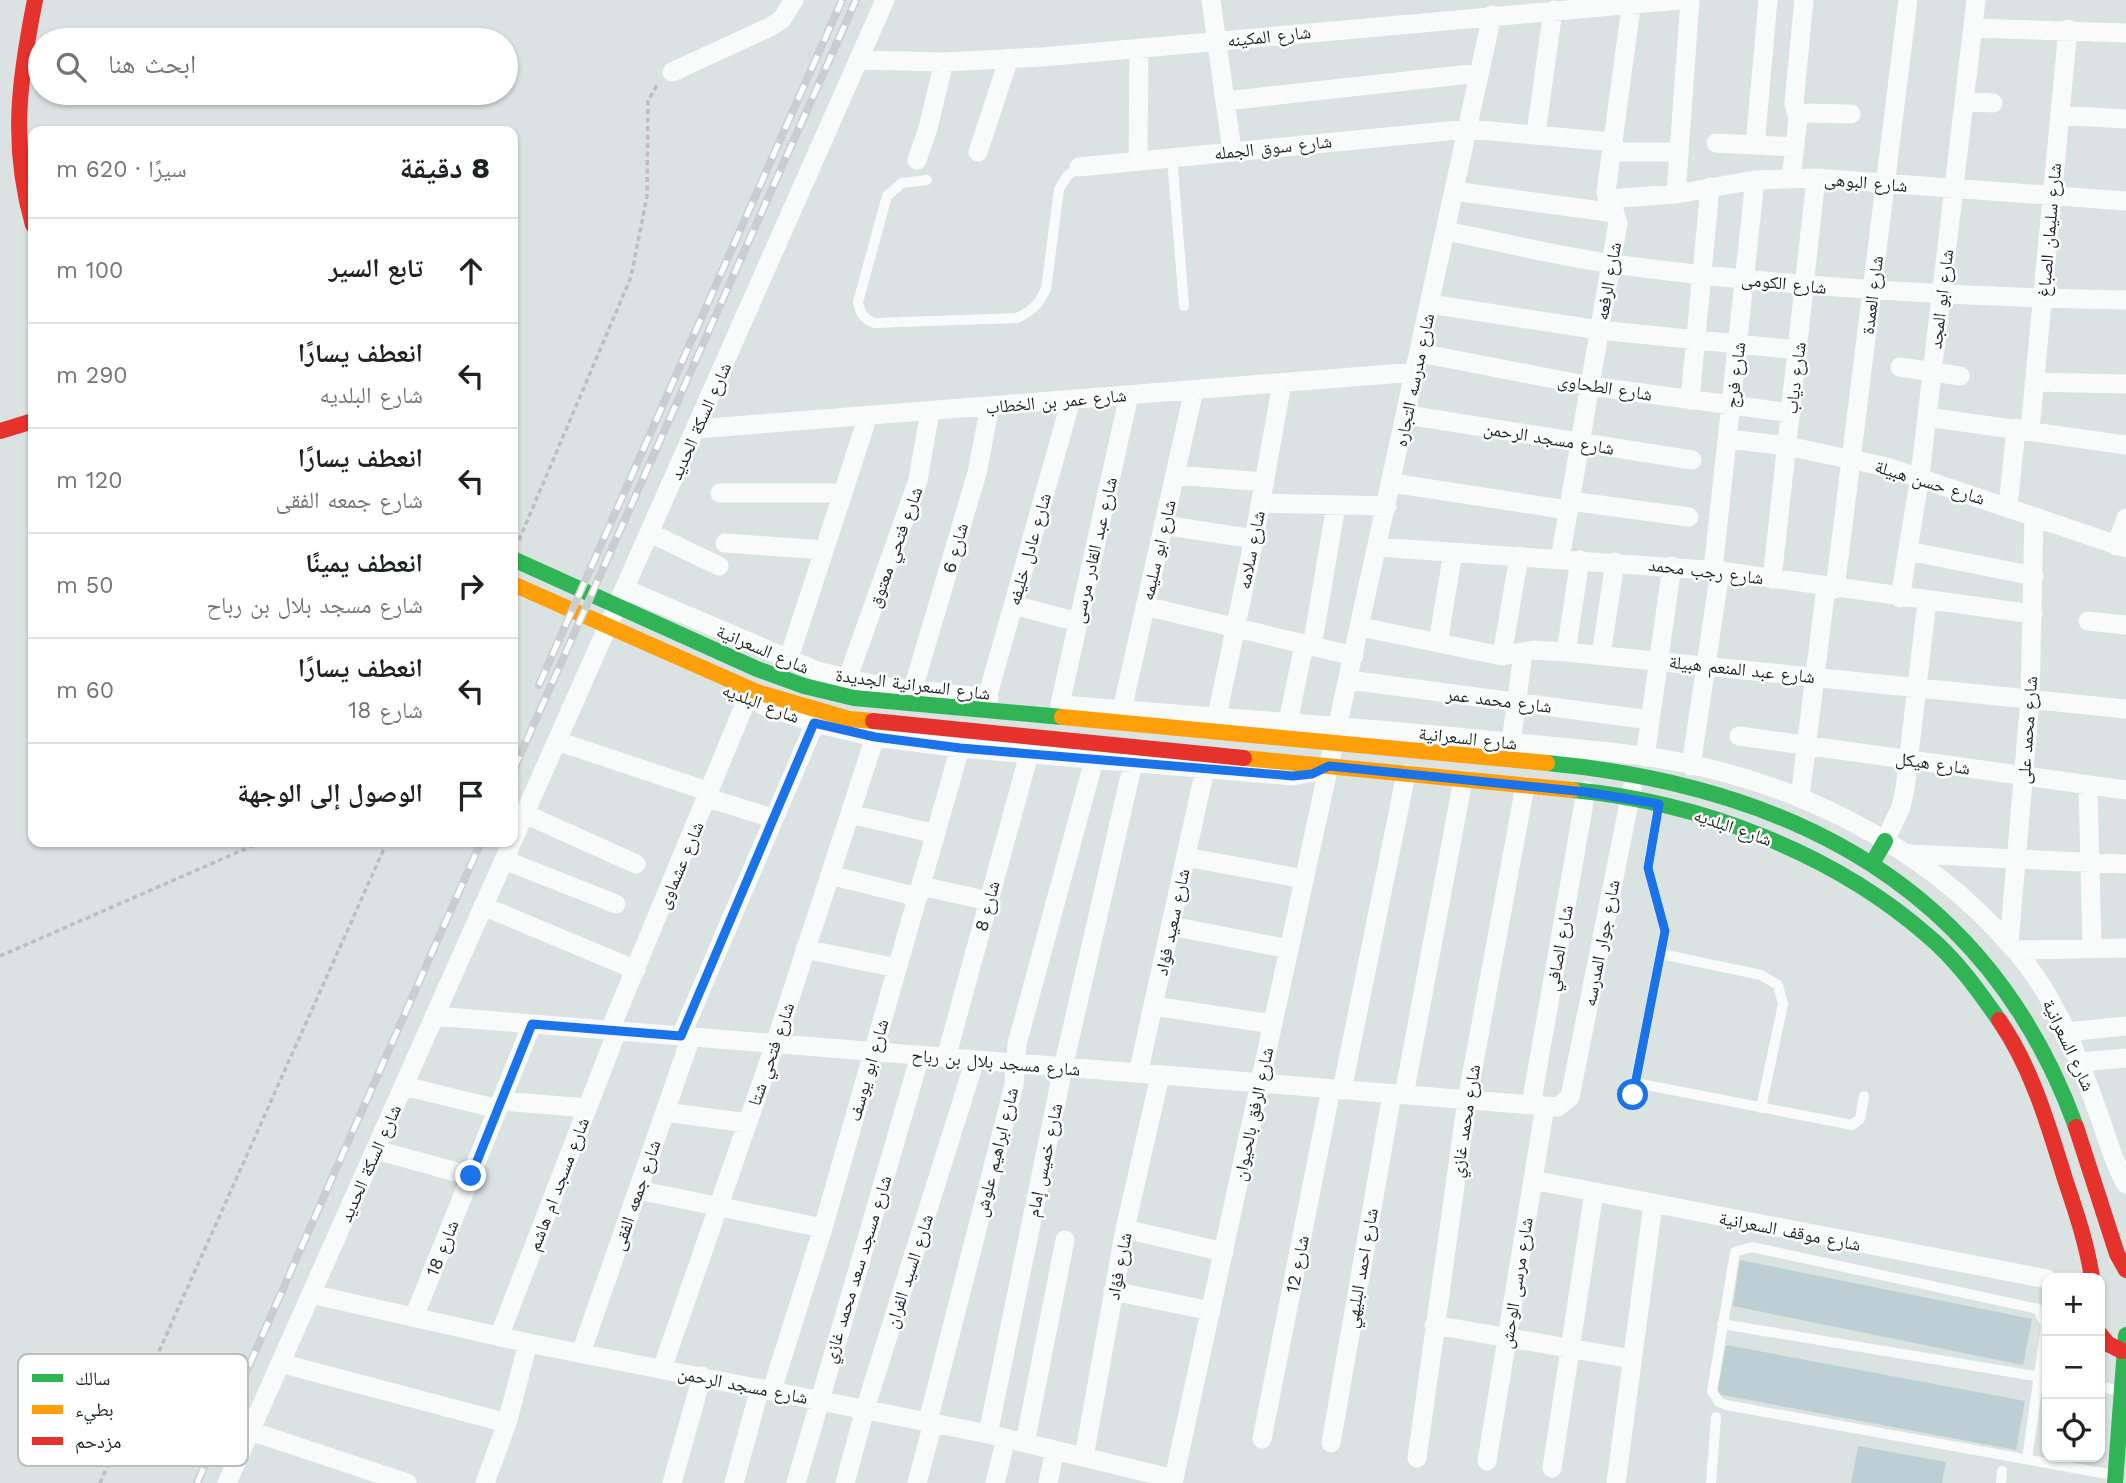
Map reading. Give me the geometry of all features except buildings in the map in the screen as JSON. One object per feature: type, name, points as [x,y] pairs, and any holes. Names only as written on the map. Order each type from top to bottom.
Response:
[{"type":"street","points":[[29,28],[35,0]]},
{"type":"street","points":[[672,72],[772,26],[786,14],[794,0]]},
{"type":"street","name":"شارع السكة الحديد","points":[[518,829],[885,0]]},
{"type":"street","points":[[1211,0],[1232,151]]},
{"type":"street","name":"شارع المكينه","points":[[859,60],[944,62],[1139,49],[1553,10],[1599,3],[1679,0]]},
{"type":"street","points":[[1676,194],[1690,0]]},
{"type":"street","points":[[1755,145],[1768,0]]},
{"type":"street","points":[[1791,178],[1797,113],[1794,103],[1804,0]]},
{"type":"street","name":"شارع العمدة","points":[[1800,797],[1815,677],[1852,458],[1908,0]]},
{"type":"street","name":"شارع ابو المجد","points":[[1900,598],[1920,476],[1976,0]]},
{"type":"street","name":"شارع الرفعه","points":[[1560,559],[1618,223],[1611,206],[1613,147],[1632,2]]},
{"type":"street","points":[[1536,134],[1553,10]]},
{"type":"street","name":"شارع مدرسه التجاره","points":[[1334,745],[1492,15]]},
{"type":"street","points":[[1973,28],[2068,29],[2126,33]]},
{"type":"street","name":"شارع سليمان الصباغ","points":[[2008,507],[2034,382],[2068,29]]},
{"type":"street","points":[[28,33],[22,62],[16,133],[19,169],[28,205]]},
{"type":"street","points":[[1138,161],[1139,49]]},
{"type":"street","points":[[978,152],[1010,58]]},
{"type":"street","points":[[917,160],[944,62]]},
{"type":"street","points":[[1225,101],[1479,73]]},
{"type":"street","points":[[1965,101],[1993,103]]},
{"type":"street","points":[[1797,113],[1851,114]]},
{"type":"street","points":[[2060,115],[2126,119]]},
{"type":"street","name":"شارع سوق الجمله","points":[[1079,167],[1468,129],[1536,134],[1613,147],[1679,152]]},
{"type":"street","points":[[1716,143],[1795,148]]},
{"type":"street","name":"شارع البوهى","points":[[1454,191],[1611,206],[1755,180],[1816,178],[2126,201]]},
{"type":"street","name":"شارع دياب","points":[[1772,579],[1816,178]]},
{"type":"street","name":"شارع فرج","points":[[1691,766],[1706,666],[1755,180]]},
{"type":"street","points":[[1690,400],[1710,187]]},
{"type":"street","name":"شارع الكومى","points":[[1446,231],[1611,263],[1805,286],[1941,294],[2126,299]]},
{"type":"street","points":[[1430,304],[1599,330],[1798,350]]},
{"type":"street","name":"شارع الطحاوى","points":[[1420,353],[1590,386],[1791,413]]},
{"type":"street","points":[[1900,367],[1960,376]]},
{"type":"street","name":"شارع عمر بن الخطاب","points":[[696,429],[1416,372]]},
{"type":"street","points":[[2034,382],[2126,384]]},
{"type":"street","name":"شارع سلامه","points":[[1217,716],[1254,539],[1282,383]]},
{"type":"street","name":"شارع ابو سليمه","points":[[1122,710],[1194,390]]},
{"type":"street","name":"شارع عبد القادر مرسى","points":[[1060,704],[1129,395]]},
{"type":"street","name":"شارع عادل خليفه","points":[[987,698],[1071,400]]},
{"type":"street","name":"شارع 6","points":[[913,689],[977,473],[990,406]]},
{"type":"street","name":"شارع فتحي معتوق","points":[[847,680],[918,480],[930,411]]},
{"type":"street","name":"شارع مسجد الرحمن","points":[[1406,415],[1692,460]]},
{"type":"street","points":[[788,661],[868,416]]},
{"type":"street","points":[[1927,417],[2126,445]]},
{"type":"street","points":[[0,431],[28,423]]},
{"type":"street","name":"شارع حسن هبيلة","points":[[1728,439],[1852,458],[1920,476],[2121,547]]},
{"type":"street","points":[[1175,475],[1265,482]]},
{"type":"street","points":[[1392,483],[1569,506],[1689,517]]},
{"type":"street","points":[[720,493],[843,493]]},
{"type":"street","points":[[1261,503],[1387,506]]},
{"type":"street","points":[[1288,722],[1308,646],[1336,505]]},
{"type":"street","name":"شارع محمد على","points":[[2012,947],[2030,699],[2034,517]]},
{"type":"street","points":[[2121,547],[2126,518]]},
{"type":"street","points":[[1163,525],[1254,539]]},
{"type":"street","points":[[650,533],[719,566]]},
{"type":"street","points":[[725,543],[824,550]]},
{"type":"street","name":"شارع رجب محمد","points":[[1378,547],[1716,570],[1900,598],[2033,614]]},
{"type":"street","points":[[1908,551],[2034,576]]},
{"type":"street","points":[[1437,643],[1453,552]]},
{"type":"street","points":[[1502,656],[1519,556]]},
{"type":"street","points":[[1566,652],[1580,560]]},
{"type":"street","name":"شارع السعرانية الجديدة","points":[[518,561],[757,669],[829,693],[879,703],[1334,745]]},
{"type":"street","points":[[1601,655],[1615,562]]},
{"type":"street","name":"شارع جوار المدرسه","points":[[1545,1106],[1570,1097],[1630,798],[1650,720],[1672,566]]},
{"type":"street","points":[[518,586],[757,692],[849,719],[1329,766]]},
{"type":"street","name":"شارع السعرانية","points":[[625,589],[788,661],[847,680],[987,698],[1339,724],[1511,743],[1640,765],[1691,766],[1746,778],[1800,797],[1909,854],[1971,903],[2012,947],[2067,1032],[2126,1184]]},
{"type":"street","points":[[1873,862],[1901,807],[1927,601]]},
{"type":"street","points":[[1013,605],[1078,622]]},
{"type":"street","points":[[1145,606],[1354,656]]},
{"type":"street","points":[[2088,621],[2126,625]]},
{"type":"street","name":"شارع عبد المنعم هبيلة","points":[[1361,627],[1502,656],[1534,650],[1566,652],[2126,709]]},
{"type":"street","name":"شارع البلديه","points":[[604,636],[747,699],[814,723],[875,737],[960,748],[1205,769],[1303,776],[1329,766],[1586,792],[1659,804],[1752,832],[1829,867],[1899,911],[1959,966],[2000,1021],[2027,1068],[2047,1119],[2091,1273]]},
{"type":"street","points":[[1511,743],[1523,653]]},
{"type":"street","name":"شارع محمد عمر","points":[[1349,680],[1650,720]]},
{"type":"street","name":"شارع عشماوى","points":[[614,1030],[747,699]]},
{"type":"street","name":"شارع جمعه الفقى","points":[[581,1353],[665,1112],[686,1037],[772,818],[814,723]]},
{"type":"street","name":"شارع هيكل","points":[[1740,736],[2126,790]]},
{"type":"street","name":"شارع فتحي شتا","points":[[662,1369],[775,1044],[875,737]]},
{"type":"street","points":[[557,741],[772,818]]},
{"type":"street","name":"شارع البلديه","points":[[1334,745],[1574,764],[1640,765],[1690,786],[1766,810],[1873,862],[1910,887],[1967,941],[2003,984],[2028,1021],[2049,1061],[2117,1254],[2126,1270]]},
{"type":"street","name":"شارع الرفق بالحيوان","points":[[1174,1481],[1334,745]]},
{"type":"street","name":"شارع ابو يوسف","points":[[734,1483],[823,1228],[960,748]]},
{"type":"street","name":"شارع 8","points":[[946,1058],[1029,754]]},
{"type":"street","name":"شارع ابراهيم علوش","points":[[917,1483],[1014,1085],[1017,1044],[1094,760]]},
{"type":"street","name":"شارع خميس إمام","points":[[1006,1438],[1063,1068],[1133,763]]},
{"type":"street","name":"شارع سعيد فؤاد","points":[[1138,1074],[1205,769]]},
{"type":"street","name":"شارع 12","points":[[1262,1439],[1406,774]]},
{"type":"street","name":"شارع احمد البليهي","points":[[1331,1443],[1398,1095],[1463,780]]},
{"type":"street","points":[[2088,785],[2092,948]]},
{"type":"street","name":"شارع محمد غازي","points":[[1417,1458],[1467,1100],[1525,786]]},
{"type":"street","name":"شارع الصافي","points":[[1545,1106],[1586,792]]},
{"type":"street","points":[[525,814],[636,864]]},
{"type":"street","points":[[850,814],[936,834]]},
{"type":"street","points":[[510,847],[616,904]]},
{"type":"street","name":"شارع السكة الحديد","points":[[248,1436],[510,847]]},
{"type":"street","points":[[1909,854],[2126,864]]},
{"type":"street","points":[[1186,857],[1304,879]]},
{"type":"street","points":[[830,875],[919,892],[989,901]]},
{"type":"street","points":[[483,906],[636,970]]},
{"type":"street","points":[[1171,926],[1289,948]]},
{"type":"street","points":[[2012,947],[2126,948]]},
{"type":"street","points":[[805,949],[897,968]]},
{"type":"street","points":[[1153,1006],[1273,1024]]},
{"type":"street","name":"شارع مسجد بلال بن رباح","points":[[434,1016],[1545,1106]]},
{"type":"street","name":"شارع 18","points":[[414,1317],[532,1024]]},
{"type":"street","points":[[2067,1032],[2126,1026]]},
{"type":"street","name":"شارع مسجد ام هاشم","points":[[499,1337],[614,1030]]},
{"type":"street","name":"شارع مسجد سعد محمد غازي","points":[[796,1483],[818,1399],[920,1056]]},
{"type":"street","points":[[2080,1062],[2126,1058]]},
{"type":"street","name":"شارع السيد الفران","points":[[845,1483],[865,1409],[975,1060]]},
{"type":"street","name":"شارع فؤاد","points":[[1084,1457],[1125,1229],[1160,1076]]},
{"type":"street","points":[[404,1086],[500,1105],[587,1108]]},
{"type":"street","name":"شارع مرسى الوحش","points":[[1487,1461],[1545,1106]]},
{"type":"street","points":[[665,1112],[747,1123]]},
{"type":"street","points":[[376,1150],[471,1176]]},
{"type":"street","name":"شارع موقف السعرانية","points":[[1533,1180],[2042,1278]]},
{"type":"street","points":[[638,1190],[823,1228]]},
{"type":"street","points":[[1552,1468],[1594,1192]]},
{"type":"street","points":[[1616,1483],[1653,1204]]},
{"type":"street","points":[[1125,1229],[1224,1252]]},
{"type":"street","points":[[995,1483],[1065,1240]]},
{"type":"street","points":[[1113,1291],[1211,1311]]},
{"type":"street","name":"شارع مسجد الرحمن","points":[[311,1294],[499,1337],[1006,1438],[1174,1481]]},
{"type":"street","points":[[1434,1325],[1632,1359]]},
{"type":"street","points":[[2102,1336],[2108,1344],[2124,1343],[2115,1479]]},
{"type":"street","points":[[485,1483],[507,1423],[528,1343]]},
{"type":"street","points":[[280,1363],[507,1423]]},
{"type":"street","points":[[672,1483],[702,1376]]},
{"type":"street","points":[[250,1431],[407,1483]]},
{"type":"street","points":[[1048,1483],[1055,1450]]},
{"type":"street","name":"شارع السكة الحديد","points":[[227,1483],[235,1466]]},
{"type":"lane","points":[[1172,157],[1184,306]]},
{"type":"lane","points":[[927,180],[902,184],[887,196],[858,302],[860,312],[866,320],[875,323],[1017,318],[1030,312],[1040,302],[1046,289],[1059,189],[1067,176],[1079,167]]},
{"type":"lane","points":[[1633,1095],[1665,924],[1648,868],[1659,804]]},
{"type":"lane","points":[[1661,954],[1761,975],[1778,985],[1783,1004],[1761,1108]]},
{"type":"lane","points":[[1636,1083],[1852,1125],[1860,1119],[1864,1096]]},
{"type":"lane","points":[[2044,1336],[2045,1320],[2033,1306],[1752,1247],[1740,1248],[1732,1257],[1712,1391],[1719,1402],[2027,1459],[2115,1479]]},
{"type":"lane","points":[[1722,1324],[2042,1378]]},
{"type":"lane","points":[[2027,1459],[2042,1383]]},
{"type":"lane","points":[[2105,1388],[2119,1390]]},
{"type":"lane","points":[[1711,1483],[1716,1417]]},
{"type":"lane","points":[[2001,1483],[2002,1471]]},
{"type":"path","points":[[518,541],[631,277],[647,196],[648,101],[653,89],[672,72]]},
{"type":"path","points":[[0,956],[250,847]]},
{"type":"path","points":[[158,1354],[385,847]]},
{"type":"path","points":[[100,1483],[108,1466]]},
{"type":"railway","points":[[539,685],[842,0]]},
{"type":"railway","points":[[518,760],[856,0]]},
{"type":"railway","points":[[248,1368],[479,847]]},
{"type":"railway","points":[[197,1483],[205,1466]]},
{"type":"traffic: fast","points":[[518,561],[757,669],[804,686],[854,698],[1062,717]]},
{"type":"traffic: fast","points":[[1547,763],[1636,775],[1720,796],[1799,825],[1870,864],[1935,912],[1991,972],[2038,1043],[2076,1127]]},
{"type":"traffic: fast","points":[[1573,790],[1620,796],[1715,819],[1762,836],[1849,879],[1890,905],[1938,944],[1975,986],[1999,1020]]},
{"type":"traffic: fast","points":[[1873,862],[1885,841]]},
{"type":"traffic: fast","points":[[2115,1483],[2126,1335]]},
{"type":"traffic: slow","points":[[518,586],[757,692],[849,719],[873,721]]},
{"type":"traffic: slow","points":[[1062,717],[1547,763]]},
{"type":"traffic: slow","points":[[1244,758],[1573,790]]},
{"type":"traffic: jam","points":[[30,28],[35,0]]},
{"type":"traffic: jam","points":[[28,41],[21,85],[19,140],[28,204]]},
{"type":"traffic: jam","points":[[0,431],[28,423]]},
{"type":"traffic: jam","points":[[873,721],[1244,758]]},
{"type":"traffic: jam","points":[[1999,1020],[2021,1057],[2045,1117],[2081,1228],[2091,1273]]},
{"type":"traffic: jam","points":[[2076,1127],[2117,1254],[2126,1270]]},
{"type":"traffic: jam","points":[[2102,1336],[2108,1344],[2122,1351]]},
{"type":"route","points":[[471,1176],[532,1024],[681,1036],[814,723],[875,737],[960,748],[1293,776],[1312,774],[1329,766],[1586,792],[1659,804],[1648,868],[1664,918],[1665,931],[1633,1095]]}]
